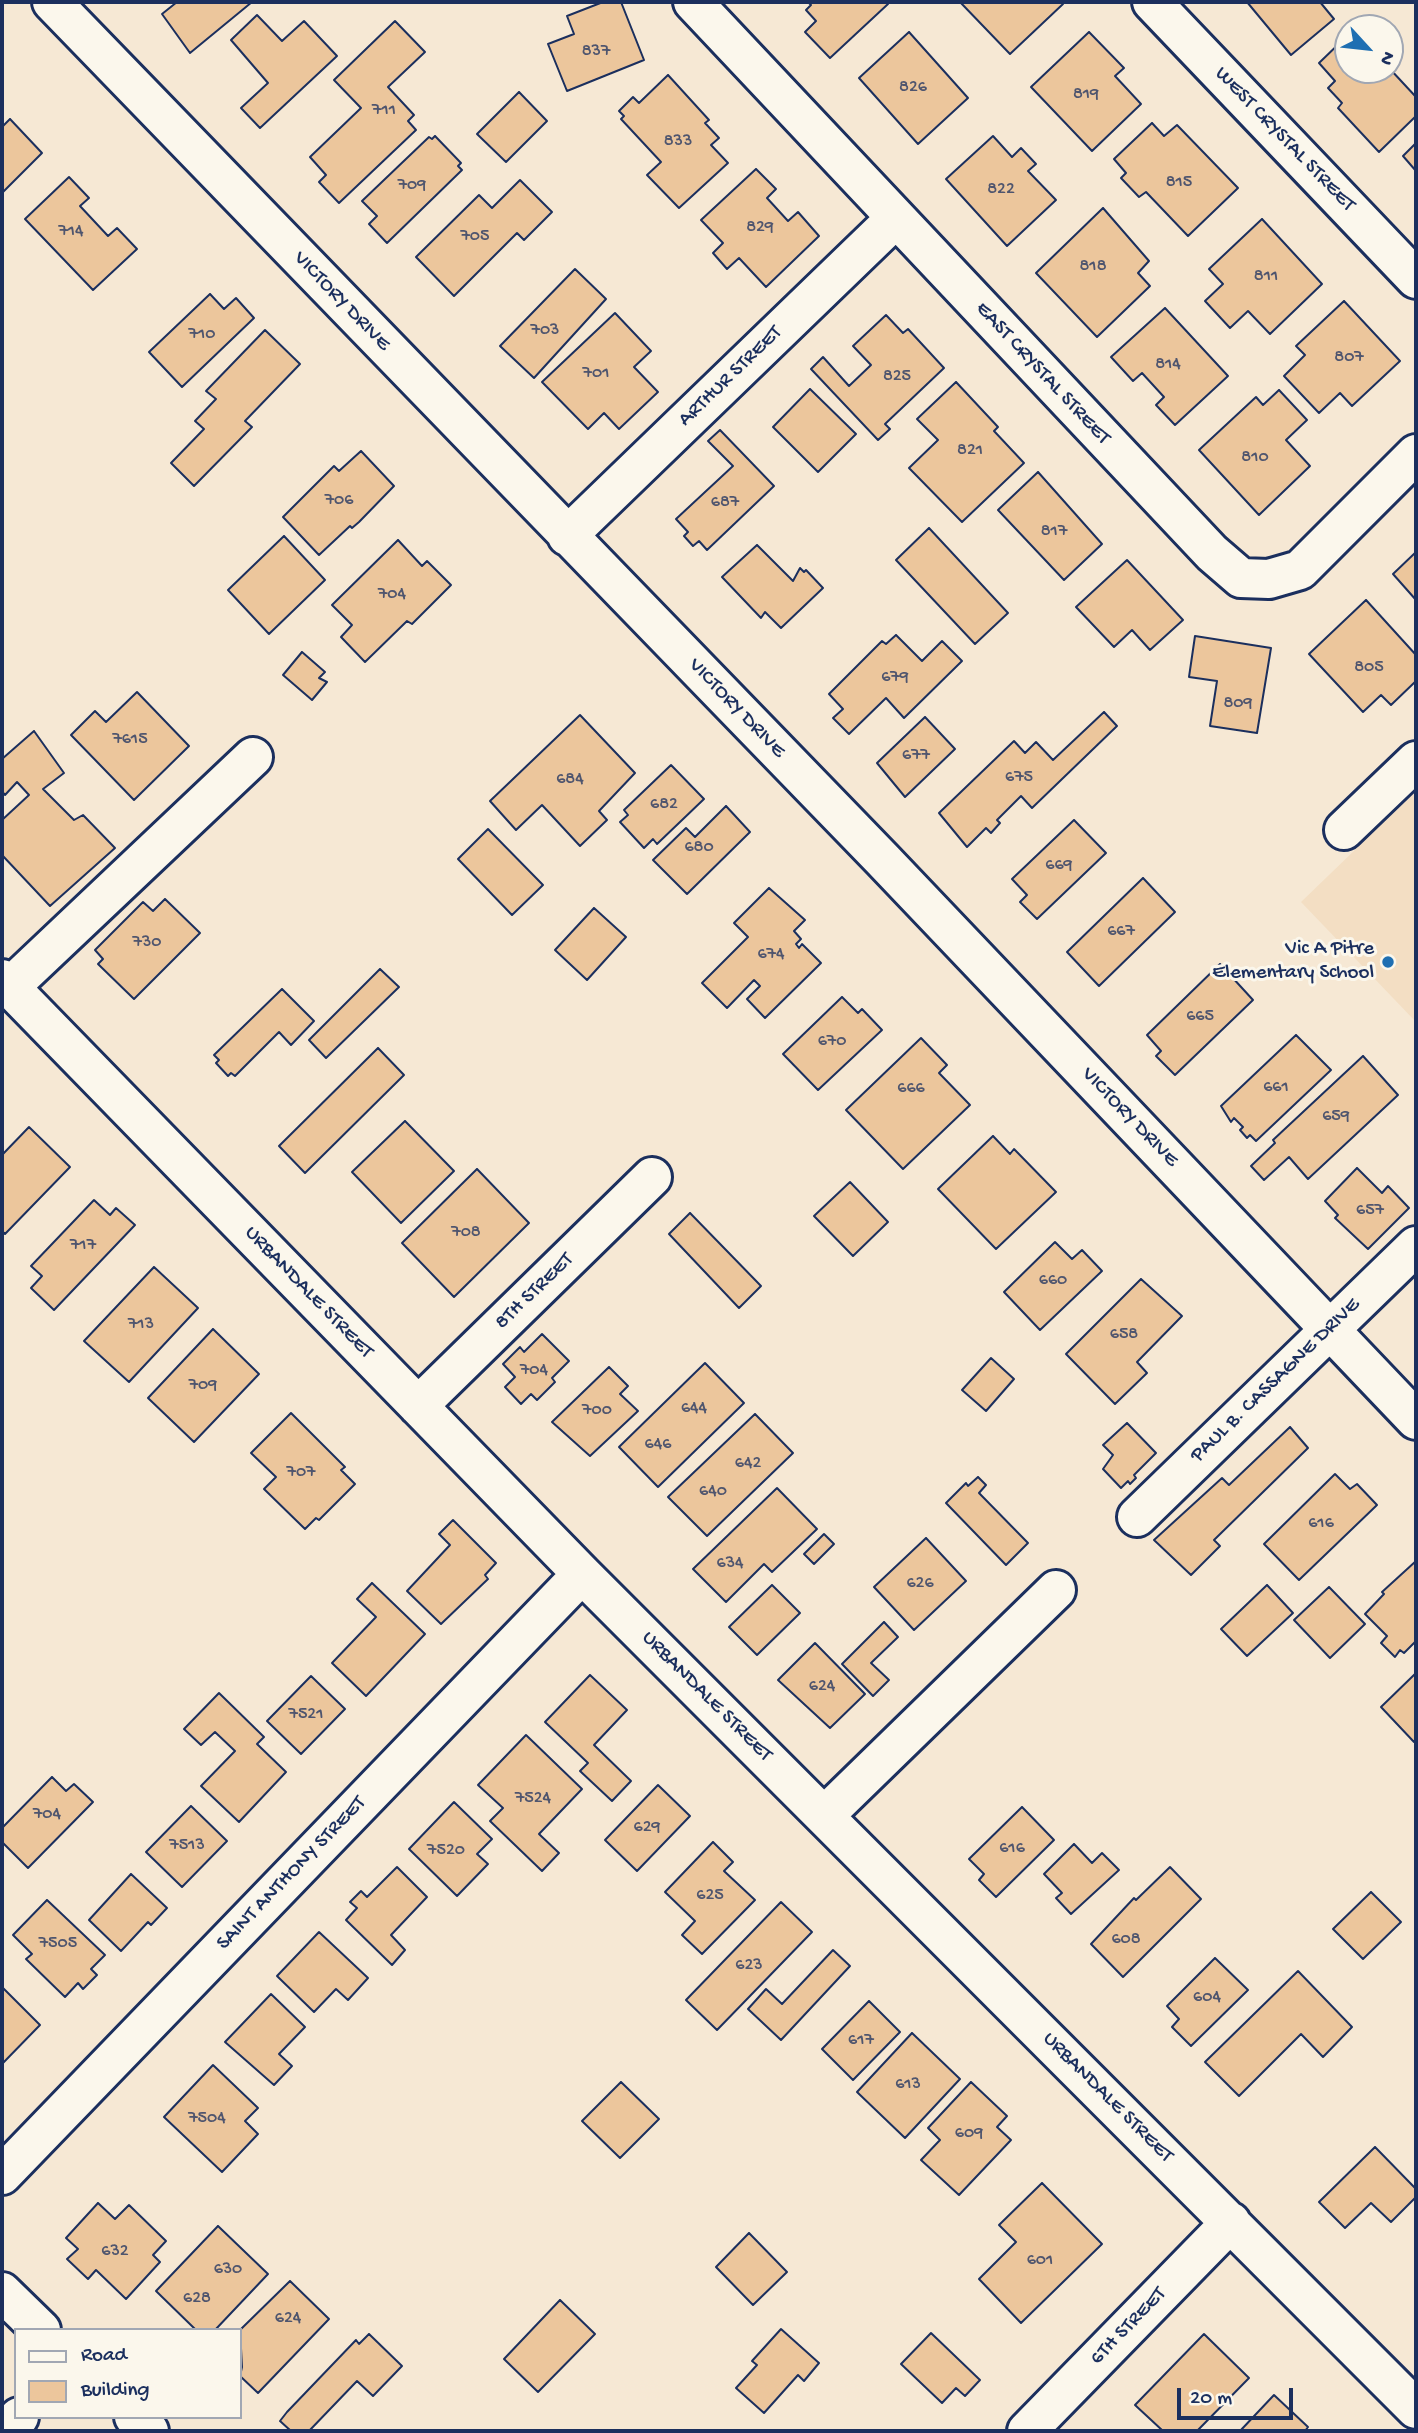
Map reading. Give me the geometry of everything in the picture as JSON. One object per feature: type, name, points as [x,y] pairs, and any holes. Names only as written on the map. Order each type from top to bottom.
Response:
[{"type":"street","name":"EAST CRYSTAL STREET","points":[[693,2],[1212,553],[1241,578],[1269,579],[1300,570],[1416,454]]},
{"type":"street","name":"WEST CRYSTAL STREET","points":[[1152,2],[1416,279]]},
{"type":"street","name":"VICTORY DRIVE","points":[[56,3],[882,859],[1416,1420]]},
{"type":"street","name":"ARTHUR STREET","points":[[568,536],[895,219]]},
{"type":"street","points":[[6,983],[253,757]]},
{"type":"street","points":[[1344,830],[1409,777]]},
{"type":"street","name":"URBANDALE STREET","points":[[6,983],[582,1574],[1416,2409]]},
{"type":"street","name":"8TH STREET","points":[[418,1406],[652,1177]]},
{"type":"street","name":"PAUL B. CASSAGNE DRIVE","points":[[1137,1517],[1416,1246]]},
{"type":"street","name":"SAINT ANTHONY STREET","points":[[2,2175],[582,1574]]},
{"type":"street","points":[[824,1816],[1056,1590]]},
{"type":"street","name":"6TH STREET","points":[[1027,2431],[1231,2222]]},
{"type":"street","points":[[2,2292],[39,2328]]},
{"type":"street","points":[[136,2419],[149,2431]]},
{"type":"shaded area","name":"Vic A Pitre Elementary School","points":[[1416,791],[1416,1022],[1301,902]]},
{"type":"building","points":[[177,2],[252,2],[190,53],[162,14]]},
{"type":"building","points":[[603,2],[621,2],[644,60],[567,91],[548,44],[574,34],[567,16]]},
{"type":"building","points":[[808,2],[888,4],[830,58],[805,32],[816,21],[806,10],[811,5]]},
{"type":"building","points":[[960,2],[1060,2],[1063,4],[1010,54]]},
{"type":"building","points":[[1247,2],[1320,2],[1334,19],[1291,55]]},
{"type":"building","points":[[257,15],[282,41],[304,21],[337,56],[260,128],[241,108],[268,83],[231,40]]},
{"type":"building","points":[[395,21],[425,52],[388,87],[414,115],[408,121],[416,130],[339,203],[319,182],[326,175],[310,157],[361,108],[334,80]]},
{"type":"building","points":[[909,32],[968,98],[918,144],[859,78]]},
{"type":"building","points":[[1089,32],[1124,68],[1115,76],[1141,104],[1092,151],[1031,87]]},
{"type":"building","points":[[1334,49],[1334,80],[1319,63]]},
{"type":"building","points":[[668,75],[709,120],[705,123],[719,138],[711,145],[728,163],[679,208],[647,175],[661,162],[621,119],[624,116],[619,111],[633,97],[639,103]]},
{"type":"building","points":[[1334,82],[1404,84],[1416,97],[1416,116],[1379,152],[1338,108],[1342,103],[1328,88]]},
{"type":"building","points":[[519,92],[547,121],[506,162],[477,134]]},
{"type":"building","points":[[10,119],[42,153],[2,193],[2,127]]},
{"type":"building","points":[[1152,123],[1164,136],[1177,125],[1238,188],[1188,236],[1146,192],[1139,197],[1121,178],[1126,173],[1114,159]]},
{"type":"building","points":[[435,136],[461,163],[458,166],[462,170],[387,243],[369,224],[377,216],[362,201],[429,137],[432,139]]},
{"type":"building","points":[[993,136],[1012,157],[1021,148],[1036,164],[1028,171],[1056,200],[1007,246],[946,179]]},
{"type":"building","points":[[1416,143],[1416,171],[1403,156]]},
{"type":"building","points":[[756,169],[776,189],[767,198],[788,221],[798,212],[819,236],[766,287],[739,258],[727,269],[713,253],[723,243],[701,220]]},
{"type":"building","points":[[69,177],[89,198],[80,206],[108,236],[117,228],[137,249],[93,290],[25,219]]},
{"type":"building","points":[[520,180],[552,212],[524,240],[517,233],[454,296],[416,257],[479,195],[492,208]]},
{"type":"building","points":[[1103,208],[1149,261],[1138,273],[1150,286],[1097,337],[1036,273]]},
{"type":"building","points":[[1262,219],[1322,284],[1270,334],[1248,311],[1230,328],[1205,301],[1223,284],[1209,269]]},
{"type":"building","points":[[575,269],[606,299],[534,378],[500,346]]},
{"type":"building","points":[[210,294],[224,309],[236,298],[254,318],[182,387],[149,352]]},
{"type":"building","points":[[1344,301],[1400,361],[1352,406],[1340,393],[1319,413],[1284,376],[1305,355],[1296,346]]},
{"type":"building","points":[[1165,308],[1228,376],[1175,425],[1156,405],[1164,397],[1142,373],[1133,381],[1111,357]]},
{"type":"building","points":[[615,313],[651,351],[634,367],[658,392],[619,429],[604,413],[588,429],[542,382]]},
{"type":"building","points":[[886,315],[903,333],[908,329],[944,368],[885,424],[890,429],[878,440],[811,369],[823,357],[849,386],[871,365],[853,346]]},
{"type":"building","points":[[265,330],[300,364],[245,421],[252,427],[194,486],[171,463],[204,429],[195,421],[216,399],[206,391]]},
{"type":"building","points":[[956,382],[998,427],[994,431],[1024,463],[962,522],[909,468],[938,440],[917,419]]},
{"type":"building","points":[[810,389],[856,434],[818,472],[773,427]]},
{"type":"building","points":[[1279,390],[1307,420],[1286,440],[1310,466],[1259,515],[1199,450],[1256,397],[1263,405]]},
{"type":"building","points":[[720,430],[774,486],[707,550],[699,541],[693,546],[684,536],[688,532],[676,519],[733,466],[708,441]]},
{"type":"building","points":[[361,451],[394,486],[359,522],[352,528],[350,526],[319,555],[283,517],[334,466],[339,471]]},
{"type":"building","points":[[1038,472],[1102,544],[1064,580],[998,510]]},
{"type":"building","points":[[929,528],[1008,613],[975,644],[896,560]]},
{"type":"building","points":[[284,536],[325,580],[269,634],[228,590]]},
{"type":"building","points":[[398,540],[422,566],[427,561],[451,585],[412,624],[407,621],[365,662],[341,637],[352,625],[332,605]]},
{"type":"building","points":[[757,545],[793,581],[800,568],[804,572],[806,570],[823,588],[781,628],[765,612],[761,618],[722,577]]},
{"type":"building","points":[[1416,552],[1416,600],[1393,574]]},
{"type":"building","points":[[1127,560],[1183,620],[1150,650],[1132,630],[1114,647],[1076,607]]},
{"type":"building","points":[[1366,600],[1416,655],[1416,681],[1391,705],[1381,695],[1363,712],[1309,654]]},
{"type":"building","points":[[896,635],[922,661],[942,641],[962,661],[904,718],[886,698],[849,734],[833,718],[843,709],[829,694],[882,641],[886,644]]},
{"type":"building","points":[[1195,636],[1271,648],[1257,733],[1210,726],[1217,681],[1189,677]]},
{"type":"building","points":[[302,652],[325,672],[319,678],[327,682],[312,700],[283,675]]},
{"type":"building","points":[[137,692],[189,746],[134,800],[71,735],[95,711],[106,722]]},
{"type":"building","points":[[1104,712],[1117,726],[1032,808],[1021,796],[997,820],[1000,823],[991,833],[986,828],[967,847],[939,813],[1014,741],[1025,753],[1036,742],[1053,760]]},
{"type":"building","points":[[580,715],[635,773],[599,811],[607,820],[580,846],[542,805],[516,830],[490,801]]},
{"type":"building","points":[[925,717],[955,749],[905,797],[877,763]]},
{"type":"building","points":[[34,731],[64,773],[43,789],[74,820],[83,815],[115,848],[50,906],[2,855],[2,820],[29,795],[17,782],[5,795],[2,791],[2,759]]},
{"type":"building","points":[[671,765],[704,799],[657,844],[653,839],[644,848],[620,822],[628,815],[624,810]]},
{"type":"building","points":[[726,806],[750,832],[687,894],[653,860],[686,828],[695,837]]},
{"type":"building","points":[[1074,820],[1106,853],[1037,919],[1020,902],[1027,895],[1012,879]]},
{"type":"building","points":[[488,829],[543,885],[512,915],[458,859]]},
{"type":"building","points":[[1143,878],[1175,912],[1099,986],[1067,952]]},
{"type":"building","points":[[769,888],[805,920],[794,931],[801,939],[796,944],[799,948],[802,944],[821,963],[765,1018],[747,999],[760,986],[754,980],[727,1008],[702,983],[748,937],[734,923]]},
{"type":"building","points":[[165,899],[200,933],[134,999],[98,964],[103,959],[95,950],[143,902],[153,911]]},
{"type":"building","points":[[594,908],[626,937],[587,980],[555,950]]},
{"type":"building","points":[[1220,964],[1253,1000],[1175,1075],[1156,1056],[1161,1051],[1147,1035]]},
{"type":"building","points":[[380,969],[399,987],[326,1058],[309,1040]]},
{"type":"building","points":[[282,989],[314,1021],[291,1045],[279,1032],[235,1076],[231,1073],[228,1076],[216,1063],[219,1060],[214,1055]]},
{"type":"building","points":[[842,997],[858,1013],[862,1009],[882,1030],[818,1090],[783,1054]]},
{"type":"building","points":[[1296,1035],[1331,1070],[1256,1141],[1250,1135],[1247,1138],[1240,1130],[1243,1127],[1234,1118],[1231,1122],[1221,1106]]},
{"type":"building","points":[[921,1038],[947,1065],[939,1073],[970,1105],[903,1169],[846,1110]]},
{"type":"building","points":[[378,1048],[404,1075],[305,1173],[279,1146]]},
{"type":"building","points":[[1363,1056],[1398,1095],[1308,1179],[1289,1157],[1264,1180],[1251,1166],[1275,1143],[1273,1140]]},
{"type":"building","points":[[405,1121],[454,1171],[401,1223],[352,1172]]},
{"type":"building","points":[[29,1127],[70,1167],[5,1234],[2,1231],[2,1155]]},
{"type":"building","points":[[993,1136],[1010,1154],[1014,1149],[1056,1192],[996,1249],[938,1189]]},
{"type":"building","points":[[1357,1168],[1382,1193],[1388,1186],[1409,1208],[1368,1249],[1335,1218],[1338,1215],[1325,1201]]},
{"type":"building","points":[[477,1169],[529,1223],[454,1297],[402,1243]]},
{"type":"building","points":[[850,1182],[888,1222],[853,1256],[814,1216]]},
{"type":"building","points":[[94,1200],[110,1215],[116,1208],[135,1225],[54,1310],[31,1288],[42,1276],[31,1266]]},
{"type":"building","points":[[690,1213],[761,1286],[739,1308],[669,1234]]},
{"type":"building","points":[[1055,1242],[1072,1259],[1082,1250],[1102,1271],[1040,1330],[1004,1292]]},
{"type":"building","points":[[154,1267],[198,1308],[129,1382],[84,1341]]},
{"type":"building","points":[[1141,1279],[1182,1316],[1137,1362],[1147,1373],[1115,1404],[1066,1354]]},
{"type":"building","points":[[213,1329],[259,1374],[194,1442],[148,1398]]},
{"type":"building","points":[[542,1334],[569,1361],[552,1378],[555,1382],[537,1400],[531,1394],[521,1404],[505,1387],[515,1377],[503,1364],[520,1347],[524,1352]]},
{"type":"building","points":[[991,1358],[1014,1379],[986,1411],[962,1390]]},
{"type":"building","points":[[705,1363],[744,1403],[658,1487],[619,1447]]},
{"type":"building","points":[[609,1367],[628,1386],[620,1394],[638,1411],[590,1456],[552,1422]]},
{"type":"building","points":[[291,1413],[345,1467],[341,1470],[355,1484],[319,1520],[316,1518],[305,1529],[264,1489],[276,1477],[251,1453]]},
{"type":"building","points":[[755,1414],[793,1453],[707,1536],[668,1497]]},
{"type":"building","points":[[1127,1423],[1156,1453],[1134,1475],[1136,1478],[1130,1484],[1128,1481],[1121,1488],[1103,1469],[1113,1455],[1103,1445]]},
{"type":"building","points":[[1290,1427],[1308,1448],[1214,1540],[1220,1546],[1191,1575],[1154,1540],[1222,1478],[1229,1485]]},
{"type":"building","points":[[1335,1474],[1350,1489],[1357,1484],[1377,1505],[1299,1580],[1264,1544]]},
{"type":"building","points":[[978,1477],[986,1485],[979,1493],[1028,1543],[1006,1565],[946,1503],[966,1483],[968,1486]]},
{"type":"building","points":[[777,1488],[817,1529],[772,1572],[764,1564],[726,1602],[693,1569]]},
{"type":"building","points":[[453,1520],[496,1563],[485,1575],[488,1579],[441,1624],[407,1591],[450,1545],[439,1534]]},
{"type":"building","points":[[824,1534],[834,1544],[814,1564],[804,1554]]},
{"type":"building","points":[[926,1538],[966,1581],[914,1630],[874,1587]]},
{"type":"building","points":[[1416,1561],[1416,1641],[1404,1653],[1400,1650],[1395,1657],[1381,1643],[1387,1636],[1365,1614],[1384,1594],[1382,1592]]},
{"type":"building","points":[[372,1583],[425,1634],[366,1696],[332,1663],[376,1617],[357,1599]]},
{"type":"building","points":[[772,1585],[800,1613],[757,1655],[729,1627]]},
{"type":"building","points":[[1267,1585],[1293,1613],[1247,1656],[1221,1629]]},
{"type":"building","points":[[1329,1587],[1365,1624],[1330,1658],[1294,1620]]},
{"type":"building","points":[[884,1622],[898,1637],[871,1663],[889,1680],[873,1696],[842,1664]]},
{"type":"building","points":[[815,1643],[865,1694],[830,1728],[778,1680]]},
{"type":"building","points":[[1416,1673],[1416,1739],[1414,1742],[1381,1707]]},
{"type":"building","points":[[590,1675],[627,1710],[594,1745],[631,1781],[612,1801],[580,1771],[588,1763],[545,1722]]},
{"type":"building","points":[[311,1676],[345,1709],[301,1754],[267,1721]]},
{"type":"building","points":[[219,1693],[264,1737],[257,1744],[286,1772],[239,1822],[201,1786],[235,1751],[215,1732],[201,1745],[184,1729]]},
{"type":"building","points":[[526,1735],[582,1789],[539,1834],[559,1853],[542,1871],[490,1821],[503,1808],[478,1785]]},
{"type":"building","points":[[52,1777],[66,1791],[74,1784],[93,1802],[28,1868],[2,1842],[2,1828]]},
{"type":"building","points":[[658,1785],[690,1816],[637,1871],[605,1840]]},
{"type":"building","points":[[454,1802],[492,1839],[477,1854],[488,1864],[457,1896],[409,1849]]},
{"type":"building","points":[[191,1806],[227,1841],[182,1887],[146,1852]]},
{"type":"building","points":[[1022,1807],[1054,1840],[996,1897],[979,1880],[984,1874],[969,1859]]},
{"type":"building","points":[[713,1842],[733,1862],[724,1871],[755,1900],[702,1954],[682,1935],[695,1921],[665,1892]]},
{"type":"building","points":[[1074,1844],[1092,1863],[1102,1853],[1119,1870],[1071,1914],[1056,1898],[1062,1893],[1044,1874]]},
{"type":"building","points":[[397,1867],[427,1897],[391,1935],[405,1950],[392,1965],[346,1920],[357,1908],[350,1902],[361,1891],[367,1897]]},
{"type":"building","points":[[1170,1867],[1201,1899],[1123,1977],[1091,1944],[1134,1898],[1136,1900]]},
{"type":"building","points":[[131,1874],[167,1908],[151,1925],[148,1922],[121,1951],[89,1920]]},
{"type":"building","points":[[1371,1892],[1401,1922],[1363,1959],[1333,1929]]},
{"type":"building","points":[[47,1900],[105,1955],[91,1969],[97,1975],[83,1989],[78,1983],[65,1997],[26,1959],[32,1954],[13,1935]]},
{"type":"building","points":[[781,1902],[812,1932],[717,2030],[686,2000]]},
{"type":"building","points":[[319,1932],[368,1978],[348,2000],[336,1989],[314,2012],[277,1976]]},
{"type":"building","points":[[833,1950],[850,1966],[781,2040],[748,2009],[766,1989],[782,2004]]},
{"type":"building","points":[[1215,1958],[1248,1990],[1191,2046],[1172,2027],[1179,2019],[1167,2006]]},
{"type":"building","points":[[1298,1971],[1352,2027],[1323,2057],[1301,2034],[1239,2096],[1205,2062]]},
{"type":"building","points":[[2,1987],[40,2025],[2,2064]]},
{"type":"building","points":[[271,1994],[305,2027],[279,2054],[292,2066],[274,2085],[225,2042]]},
{"type":"building","points":[[869,2001],[900,2032],[853,2080],[822,2049]]},
{"type":"building","points":[[912,2033],[960,2079],[905,2138],[857,2092]]},
{"type":"building","points":[[213,2065],[258,2108],[245,2121],[258,2134],[222,2172],[164,2117]]},
{"type":"building","points":[[621,2082],[659,2119],[620,2158],[582,2121]]},
{"type":"building","points":[[971,2082],[1007,2116],[997,2127],[1011,2140],[959,2195],[921,2160],[940,2140],[928,2128]]},
{"type":"building","points":[[1375,2147],[1416,2189],[1416,2197],[1391,2222],[1371,2203],[1345,2228],[1319,2202]]},
{"type":"building","points":[[1042,2183],[1102,2244],[1021,2323],[979,2279],[1016,2242],[999,2225]]},
{"type":"building","points":[[98,2203],[115,2219],[129,2205],[166,2241],[153,2255],[160,2262],[126,2299],[96,2270],[88,2279],[67,2259],[78,2249],[66,2238]]},
{"type":"building","points":[[218,2226],[268,2274],[217,2328],[194,2328],[156,2291]]},
{"type":"building","points":[[749,2233],[787,2272],[753,2305],[716,2267]]},
{"type":"building","points":[[290,2281],[329,2319],[258,2393],[242,2378],[242,2328]]},
{"type":"building","points":[[560,2300],[595,2334],[538,2392],[504,2359]]},
{"type":"building","points":[[781,2329],[819,2363],[804,2381],[798,2375],[764,2413],[736,2388],[757,2365],[752,2361]]},
{"type":"building","points":[[931,2333],[980,2380],[965,2396],[956,2388],[942,2403],[901,2364]]},
{"type":"building","points":[[369,2334],[402,2366],[373,2396],[357,2381],[309,2431],[291,2431],[280,2421],[287,2412],[356,2340],[359,2344]]},
{"type":"building","points":[[1204,2334],[1249,2378],[1197,2431],[1163,2431],[1135,2405]]},
{"type":"building","points":[[1274,2395],[1308,2427],[1305,2431],[1240,2431]]},
{"type":"place","name":"Vic A Pitre Elementary School","points":[[1388,962]]}]
